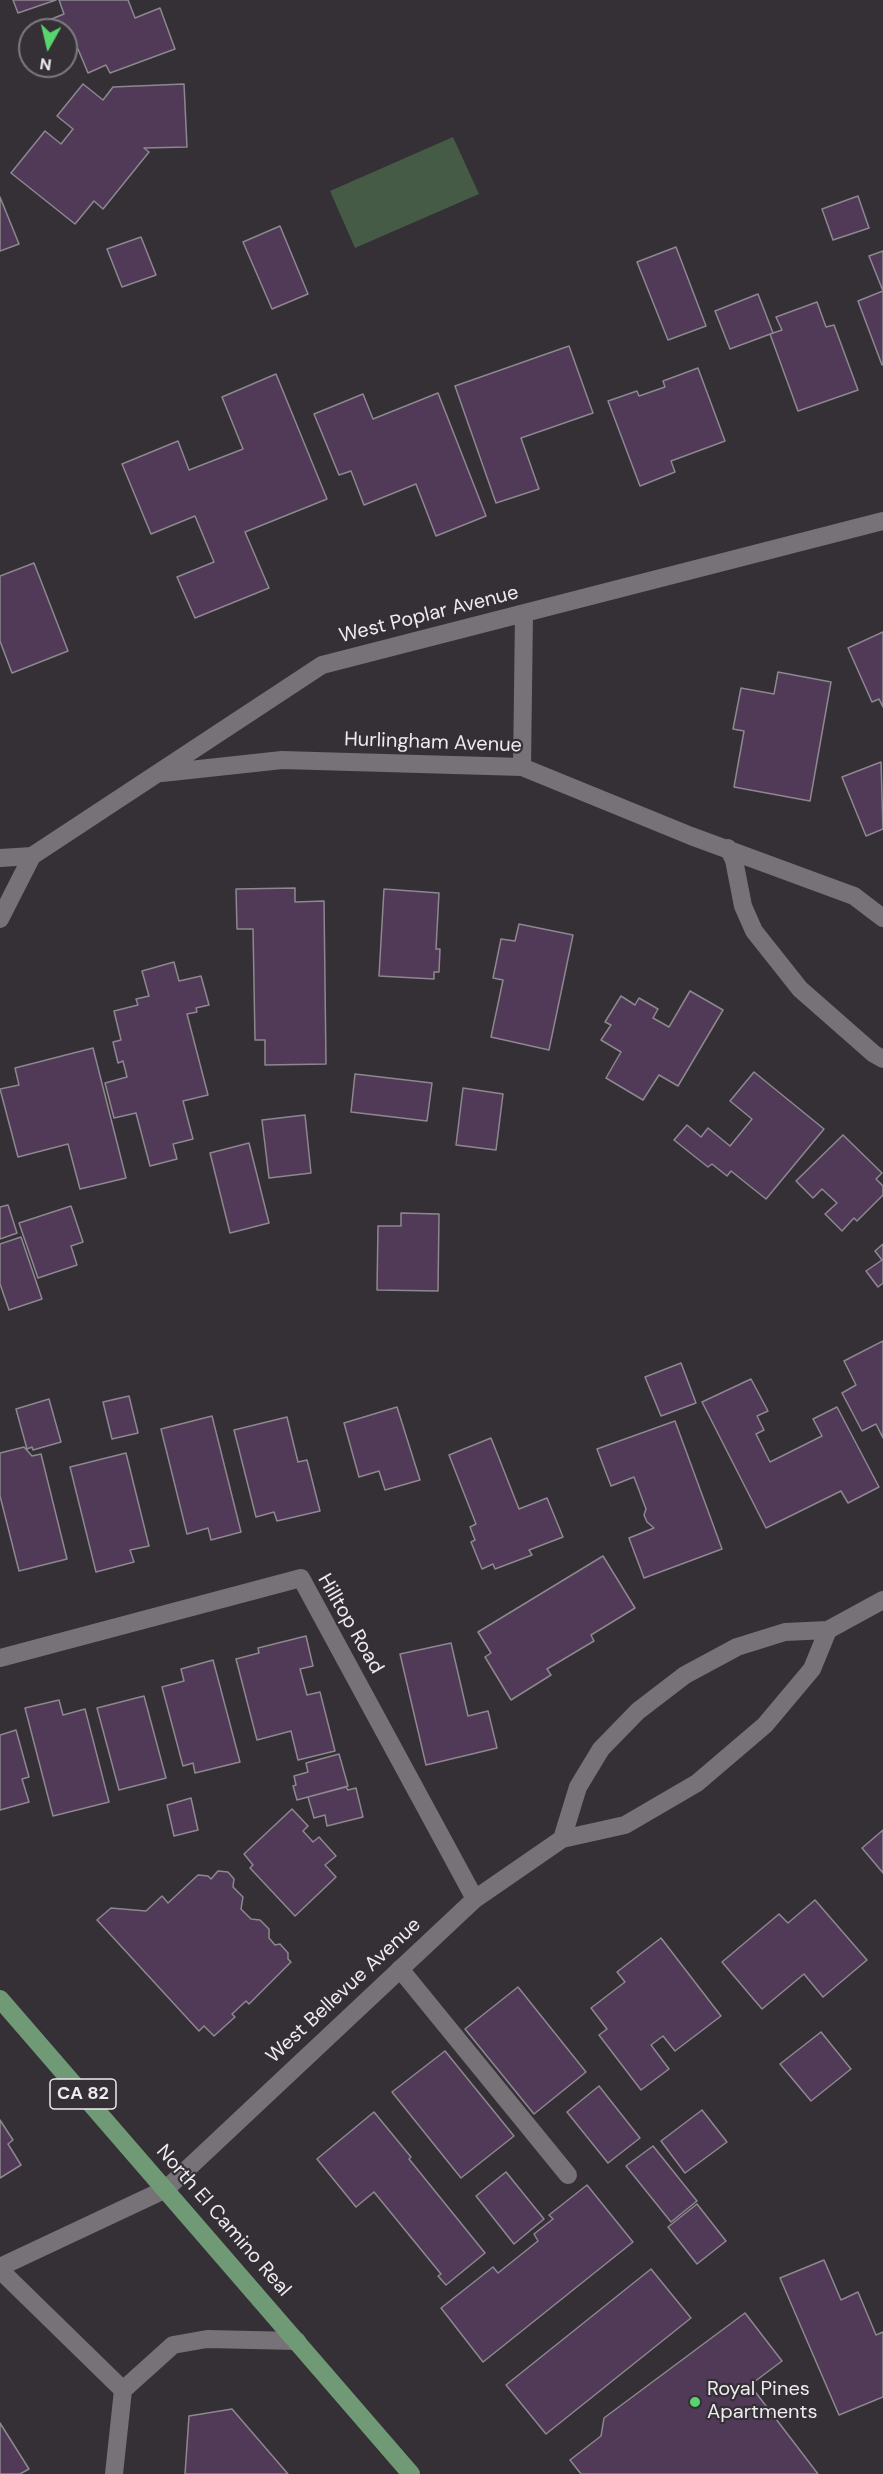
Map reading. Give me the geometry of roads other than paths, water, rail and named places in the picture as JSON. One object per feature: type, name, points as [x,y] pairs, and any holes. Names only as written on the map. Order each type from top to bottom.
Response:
[{"type":"main road","name":"North El Camino Real","points":[[0,1999],[411,2474]]},
{"type":"street","name":"West Poplar Avenue","points":[[0,858],[32,856],[322,665],[883,521]]},
{"type":"street","points":[[522,766],[524,614]]},
{"type":"street","name":"Hurlingham Avenue","points":[[157,774],[282,760],[522,766],[691,836],[854,896],[883,918]]},
{"type":"street","points":[[728,848],[734,860],[743,906],[754,931],[800,989],[874,1054],[883,1059]]},
{"type":"street","name":"West Poplar Avenue","points":[[0,919],[32,856]]},
{"type":"street","name":"Hilltop Road","points":[[0,1658],[301,1578],[475,1899]]},
{"type":"street","points":[[562,1839],[578,1787],[601,1749],[638,1711],[685,1675],[737,1647],[785,1632],[828,1630],[883,1600]]},
{"type":"street","name":"West Bellevue Avenue","points":[[0,2269],[166,2189],[475,1899],[562,1839],[625,1825],[697,1783],[765,1725],[812,1669],[828,1630]]},
{"type":"street","points":[[400,1969],[568,2175]]},
{"type":"street","points":[[0,2269],[123,2390]]},
{"type":"street","points":[[114,2474],[123,2390],[173,2345],[207,2339],[297,2341]]},
{"type":"place","name":"Royal Pines Apartments","points":[[695,2402]]}]
